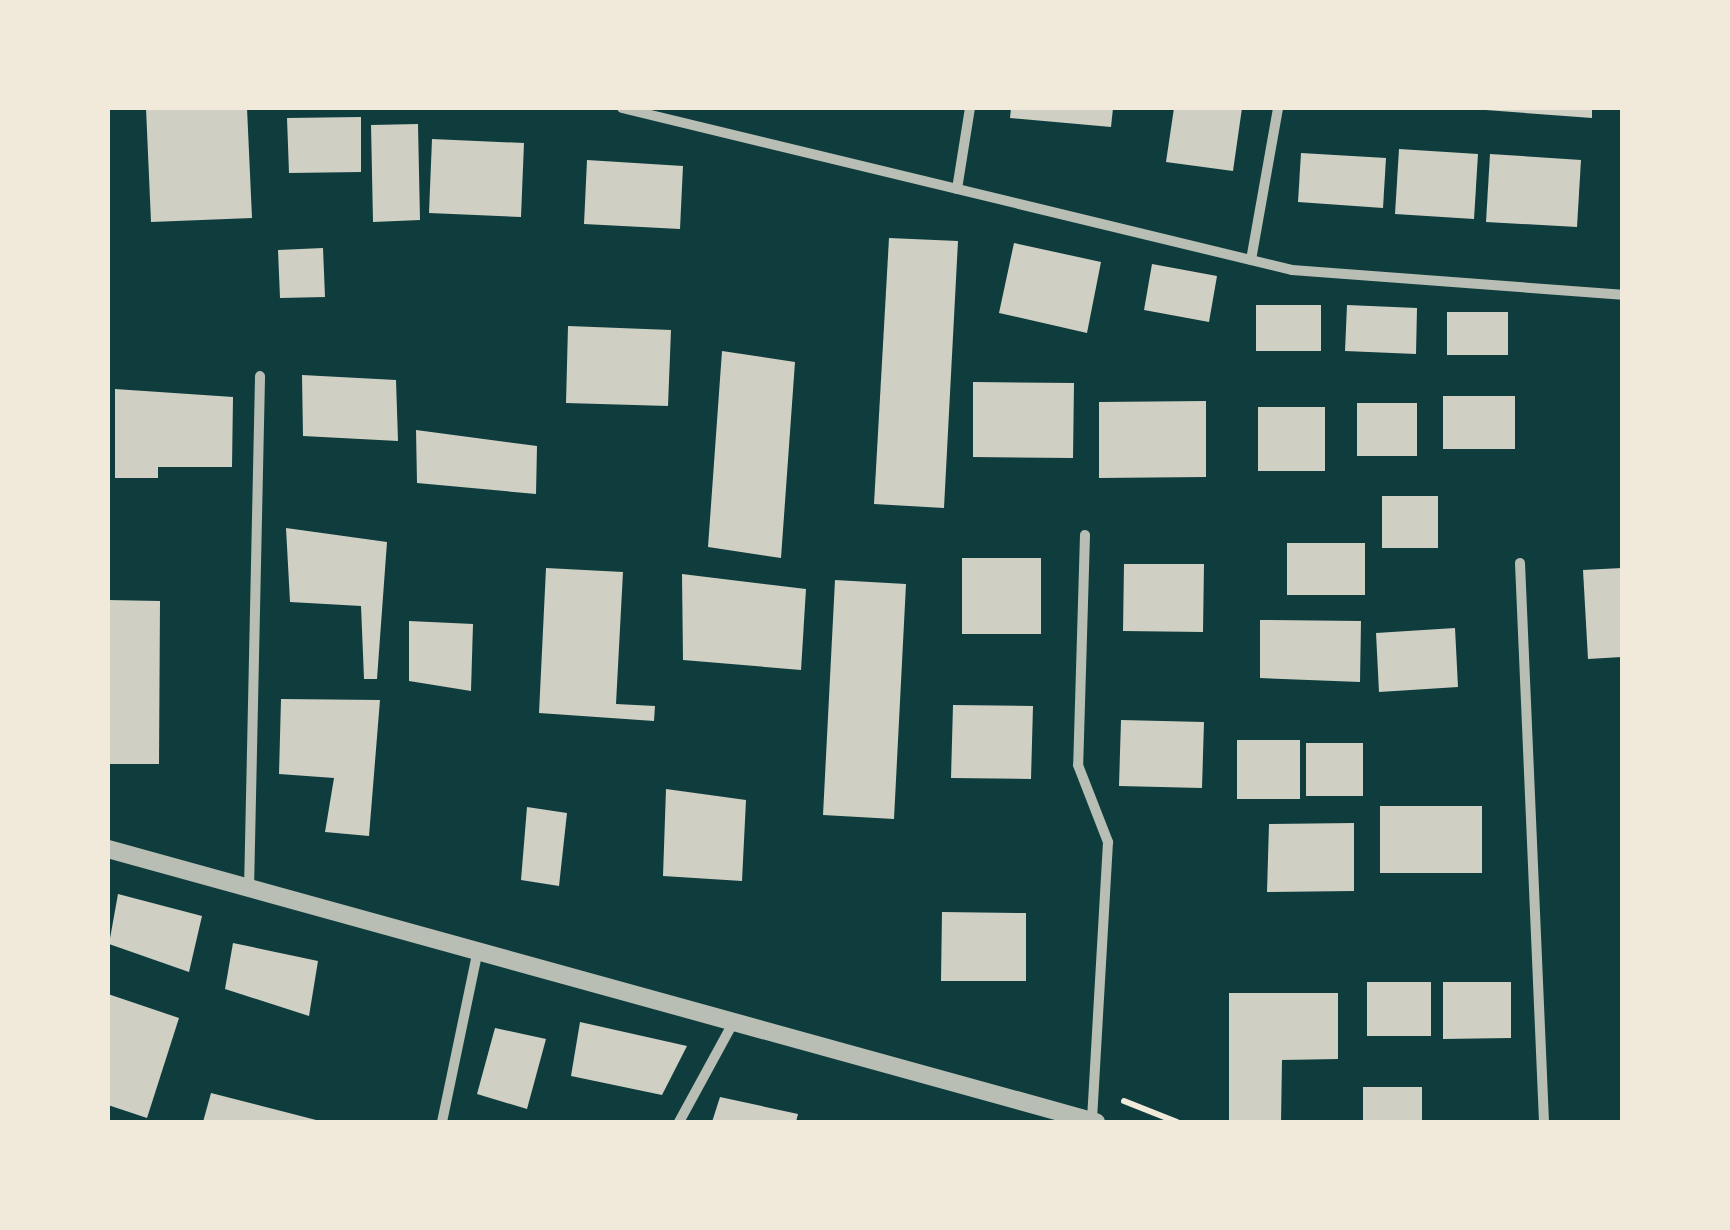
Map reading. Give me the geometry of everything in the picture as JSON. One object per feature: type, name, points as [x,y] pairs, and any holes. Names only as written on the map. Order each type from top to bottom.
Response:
[{"type":"street","points":[[622,108],[668,113],[1292,270],[1622,295]]},
{"type":"street","points":[[957,188],[970,108]]},
{"type":"street","points":[[1251,260],[1278,108]]},
{"type":"street","points":[[249,890],[260,376]]},
{"type":"street","points":[[108,849],[1065,1118],[1094,1122],[1108,842],[1078,765],[1085,535]]},
{"type":"street","points":[[1520,563],[1544,1122]]},
{"type":"street","points":[[442,1122],[477,954]]},
{"type":"street","points":[[678,1122],[734,1023]]},
{"type":"building","points":[[146,108],[247,108],[252,218],[151,222]]},
{"type":"building","points":[[1011,108],[1113,108],[1111,127],[1010,118]]},
{"type":"building","points":[[1174,108],[1242,108],[1233,171],[1166,162]]},
{"type":"building","points":[[1459,108],[1592,108],[1592,118]]},
{"type":"building","points":[[361,117],[361,172],[289,173],[287,118]]},
{"type":"building","points":[[418,124],[420,220],[373,222],[371,125]]},
{"type":"building","points":[[432,139],[524,143],[521,217],[429,213]]},
{"type":"building","points":[[1399,149],[1478,154],[1474,219],[1395,214]]},
{"type":"building","points":[[1301,153],[1386,158],[1383,208],[1298,202]]},
{"type":"building","points":[[1490,154],[1581,160],[1577,227],[1486,222]]},
{"type":"building","points":[[587,160],[683,166],[680,229],[584,224]]},
{"type":"building","points":[[889,238],[958,241],[944,508],[874,504]]},
{"type":"building","points":[[1014,243],[1101,262],[1087,333],[999,313]]},
{"type":"building","points":[[323,248],[325,297],[280,298],[278,250]]},
{"type":"building","points":[[1152,264],[1217,276],[1209,322],[1144,310]]},
{"type":"building","points":[[1256,305],[1321,305],[1321,351],[1256,351]]},
{"type":"building","points":[[1347,305],[1417,308],[1416,354],[1345,351]]},
{"type":"building","points":[[1447,312],[1508,312],[1508,355],[1447,355]]},
{"type":"building","points":[[568,326],[671,330],[668,406],[566,403]]},
{"type":"building","points":[[722,351],[795,362],[781,558],[708,547]]},
{"type":"building","points":[[302,375],[396,380],[398,441],[303,436]]},
{"type":"building","points":[[973,382],[1074,383],[1073,458],[973,457]]},
{"type":"building","points":[[115,389],[233,397],[232,467],[158,467],[158,478],[115,478]]},
{"type":"building","points":[[1443,396],[1515,396],[1515,449],[1443,449]]},
{"type":"building","points":[[1206,401],[1206,477],[1099,478],[1099,402]]},
{"type":"building","points":[[1357,403],[1417,403],[1417,456],[1357,456]]},
{"type":"building","points":[[1258,407],[1325,407],[1325,471],[1258,471]]},
{"type":"building","points":[[416,430],[537,446],[536,494],[417,483]]},
{"type":"building","points":[[1382,496],[1438,496],[1438,548],[1382,548]]},
{"type":"building","points":[[286,528],[387,542],[377,679],[364,679],[361,606],[290,602]]},
{"type":"building","points":[[1287,543],[1365,543],[1365,595],[1287,595]]},
{"type":"building","points":[[962,558],[1041,558],[1041,634],[962,634]]},
{"type":"building","points":[[1124,564],[1204,564],[1203,632],[1123,631]]},
{"type":"building","points":[[546,568],[623,572],[616,704],[655,706],[654,721],[539,713]]},
{"type":"building","points":[[1622,568],[1622,657],[1588,659],[1583,570]]},
{"type":"building","points":[[682,574],[806,589],[801,670],[683,660]]},
{"type":"building","points":[[835,580],[906,584],[894,819],[823,815]]},
{"type":"building","points":[[108,600],[160,601],[159,764],[108,764]]},
{"type":"building","points":[[1260,620],[1361,621],[1360,682],[1260,678]]},
{"type":"building","points":[[409,621],[473,624],[471,691],[409,681]]},
{"type":"building","points":[[1455,628],[1458,687],[1379,692],[1376,633]]},
{"type":"building","points":[[281,699],[380,700],[369,836],[325,832],[334,778],[279,774]]},
{"type":"building","points":[[953,705],[1033,706],[1031,779],[951,778]]},
{"type":"building","points":[[1121,720],[1204,722],[1202,788],[1119,786]]},
{"type":"building","points":[[1237,740],[1300,740],[1300,799],[1237,799]]},
{"type":"building","points":[[1306,743],[1363,743],[1363,796],[1306,796]]},
{"type":"building","points":[[666,789],[746,800],[742,881],[663,876]]},
{"type":"building","points":[[1380,806],[1482,806],[1482,873],[1380,873]]},
{"type":"building","points":[[527,807],[567,813],[559,886],[521,880]]},
{"type":"building","points":[[1354,823],[1354,891],[1267,892],[1269,824]]},
{"type":"building","points":[[118,894],[202,916],[189,972],[109,944]]},
{"type":"building","points":[[942,912],[1026,913],[1026,981],[941,981]]},
{"type":"building","points":[[233,943],[318,961],[309,1016],[225,989]]},
{"type":"building","points":[[1367,982],[1431,982],[1431,1036],[1367,1036]]},
{"type":"building","points":[[1443,982],[1511,982],[1511,1038],[1443,1039]]},
{"type":"building","points":[[1229,993],[1338,993],[1338,1059],[1282,1060],[1281,1122],[1229,1122]]},
{"type":"building","points":[[108,994],[179,1018],[147,1118],[108,1105]]},
{"type":"building","points":[[580,1022],[687,1046],[662,1095],[571,1076]]},
{"type":"building","points":[[495,1028],[546,1039],[527,1109],[477,1094]]},
{"type":"building","points":[[1363,1087],[1422,1087],[1422,1122],[1363,1122]]},
{"type":"building","points":[[211,1093],[320,1121],[320,1122],[203,1122]]},
{"type":"building","points":[[720,1097],[798,1114],[796,1122],[712,1122]]}]
